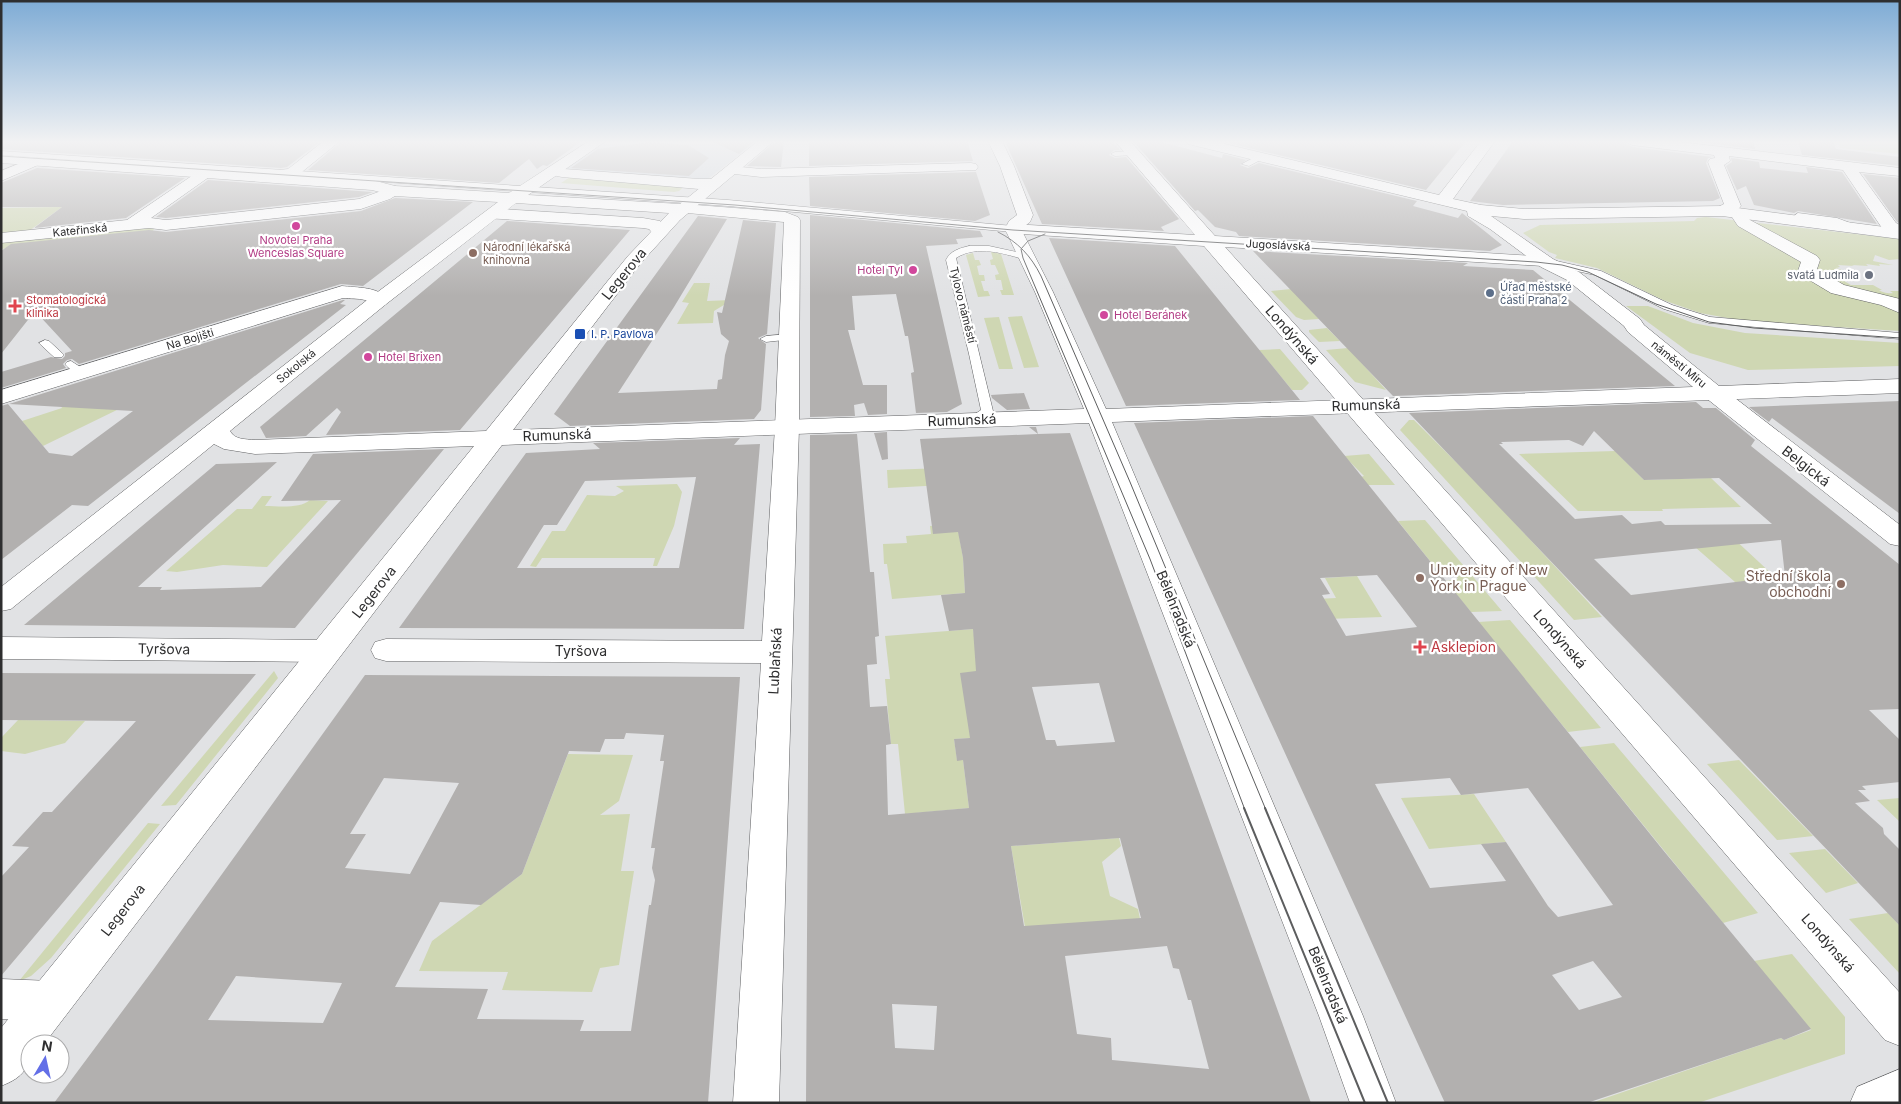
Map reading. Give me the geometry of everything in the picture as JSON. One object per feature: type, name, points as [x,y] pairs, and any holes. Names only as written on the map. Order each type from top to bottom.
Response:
[{"type":"street","points":[[131,225],[177,193]]},
{"type":"street","name":"Kateřinská","points":[[1,238],[131,225],[163,228],[360,206],[391,193]]},
{"type":"street","points":[[505,193],[688,205]]},
{"type":"street","name":"Sokolská","points":[[1,602],[378,301],[490,216],[526,193]]},
{"type":"street","name":"Legerova","points":[[1,1064],[659,231],[703,193]]},
{"type":"street","points":[[1013,229],[1015,225],[1024,219],[1025,215],[1017,193]]},
{"type":"street","name":"Londýnská","points":[[1166,193],[1900,1025]]},
{"type":"street","points":[[1407,193],[1493,216],[1722,210],[1862,230],[1900,233]]},
{"type":"street","points":[[1443,201],[1449,193]]},
{"type":"street","points":[[1722,210],[1732,206],[1727,193]]},
{"type":"street","points":[[1866,193],[1890,227],[1900,233]]},
{"type":"street","name":"Lublaňská","points":[[688,205],[792,219],[787,427],[756,1103]]},
{"type":"street","points":[[1688,211],[1789,224],[1834,226]]},
{"type":"street","points":[[490,216],[502,214],[643,223],[654,225],[659,231]]},
{"type":"street","points":[[1510,234],[1508,223],[1524,214]]},
{"type":"street","name":"náměstí Míru","points":[[1493,216],[1510,234],[1544,261],[1576,279],[1633,323],[1635,328],[1714,393],[1900,386]]},
{"type":"street","points":[[1740,217],[1744,223],[1811,260],[1807,271],[1838,289],[1888,301],[1900,307]]},
{"type":"street","name":"Jugoslávská","points":[[1013,229],[1544,261]]},
{"type":"street","name":"Bělehradská","points":[[1013,229],[1097,415],[1372,1097]]},
{"type":"street","name":"Na Bojišti","points":[[1,397],[76,368],[342,292],[370,295],[377,298],[378,301]]},
{"type":"street","name":"Rumunská","points":[[218,429],[220,437],[224,441],[245,446],[1714,393]]},
{"type":"street","name":"Belgická","points":[[1714,393],[1900,538]]},
{"type":"street","name":"Tyršova","points":[[1,648],[327,651]]},
{"type":"street","name":"Tyršova","points":[[386,650],[776,652]]},
{"type":"street","points":[[1,999],[51,1001]]},
{"type":"street","points":[[1873,1103],[1900,1092]]},
{"type":"lane","points":[[520,193],[1013,229]]},
{"type":"lane","points":[[1770,216],[1784,214],[1837,221],[1862,230]]},
{"type":"lane","name":"Tylovo náměstí","points":[[972,420],[981,417],[987,411],[980,371],[951,260],[952,257],[963,250],[980,249],[1002,250],[1026,257]]},
{"type":"lane","name":"náměstí Míru","points":[[1544,261],[1598,274],[1668,307],[1709,320],[1900,336]]},
{"type":"lane","points":[[766,339],[790,337]]},
{"type":"lane","points":[[45,343],[58,355]]},
{"type":"green space","points":[[62,207],[29,231],[1,234],[1,208]]},
{"type":"green space","points":[[1706,217],[1900,239],[1900,259],[1889,260],[1875,255],[1873,261],[1893,265],[1838,265],[1840,267],[1836,268],[1851,273],[1834,275],[1851,285],[1873,285],[1882,290],[1880,291],[1887,293],[1893,293],[1890,291],[1900,291],[1900,331],[1744,321],[1700,313],[1663,300],[1597,268],[1555,258],[1557,255],[1549,252],[1523,233],[1540,225],[1694,221],[1697,218]]},
{"type":"green space","points":[[156,226],[151,234],[1,249],[1,243]]},
{"type":"green space","points":[[991,252],[1001,254],[1014,295],[1002,295],[1000,290],[1003,290],[1001,280],[996,280],[995,275],[999,274],[995,265],[991,265],[990,260],[993,259]]},
{"type":"green space","points":[[973,253],[975,260],[979,260],[981,265],[977,266],[979,275],[984,275],[985,281],[981,281],[984,291],[988,291],[990,296],[978,297],[966,255]]},
{"type":"green space","points":[[694,283],[710,283],[707,301],[732,300],[714,311],[713,323],[677,324],[689,303],[682,302]]},
{"type":"green space","points":[[1291,289],[1319,319],[1304,320],[1296,317],[1271,291]]},
{"type":"green space","points":[[1626,306],[1648,306],[1693,323],[1745,333],[1900,343],[1900,366],[1748,370],[1690,353]]},
{"type":"green space","points":[[1022,316],[1039,367],[1024,368],[1008,317]]},
{"type":"green space","points":[[999,317],[1013,369],[999,369],[984,318]]},
{"type":"green space","points":[[1327,328],[1340,341],[1319,342],[1309,332],[1309,330]]},
{"type":"green space","points":[[1348,348],[1386,390],[1355,382],[1326,350]]},
{"type":"green space","points":[[1280,349],[1309,383],[1302,390],[1292,390],[1259,350]]},
{"type":"green space","points":[[160,389],[43,446],[22,421],[62,408],[61,406]]},
{"type":"green space","points":[[1409,420],[1414,420],[1485,491],[1602,617],[1574,620],[1400,430]]},
{"type":"green space","points":[[1615,451],[1644,480],[1711,478],[1741,507],[1662,509],[1663,511],[1578,511],[1519,454]]},
{"type":"green space","points":[[1369,454],[1395,485],[1368,485],[1361,477],[1364,476],[1344,456]]},
{"type":"green space","points":[[943,468],[944,485],[888,488],[887,470]]},
{"type":"green space","points":[[677,484],[682,492],[674,526],[657,566],[653,566],[655,558],[542,558],[536,567],[530,566],[552,531],[565,531],[587,495],[615,496],[624,491],[616,486]]},
{"type":"green space","points":[[262,496],[272,496],[265,506],[295,506],[310,500],[328,501],[267,567],[223,565],[177,572],[166,571],[237,509],[252,509]]},
{"type":"green space","points":[[1425,520],[1502,611],[1471,612],[1445,581],[1458,579],[1451,570],[1438,571],[1398,521]]},
{"type":"green space","points":[[957,524],[963,558],[965,593],[892,599],[887,564],[884,564],[883,544],[907,543],[906,536],[931,534],[930,526]]},
{"type":"green space","points":[[1732,537],[1838,635],[1767,610],[1695,547]]},
{"type":"green space","points":[[1357,576],[1382,617],[1327,619],[1316,599],[1336,598],[1325,578]]},
{"type":"green space","points":[[1510,620],[1601,728],[1568,732],[1478,622]]},
{"type":"green space","points":[[973,629],[992,737],[954,739],[957,760],[963,760],[969,808],[905,814],[898,744],[891,744],[885,679],[890,679],[885,636]]},
{"type":"green space","points":[[274,671],[278,678],[176,805],[161,806]]},
{"type":"green space","points":[[18,720],[85,721],[65,743],[25,754],[1,751],[1,738]]},
{"type":"green space","points":[[1614,743],[1758,913],[1723,923],[1580,747]]},
{"type":"green space","points":[[568,754],[633,755],[619,801],[600,815],[630,814],[621,871],[634,871],[619,965],[600,968],[592,992],[502,990],[508,972],[419,971],[432,941],[522,874]]},
{"type":"green space","points":[[1739,760],[1813,836],[1777,840],[1707,764]]},
{"type":"green space","points":[[1474,794],[1506,842],[1429,849],[1401,798]]},
{"type":"green space","points":[[1900,798],[1900,822],[1877,800]]},
{"type":"green space","points":[[148,823],[160,824],[51,958],[31,976],[19,981]]},
{"type":"green space","points":[[1119,838],[1121,846],[1102,862],[1110,896],[1138,909],[1140,919],[1025,927],[1011,846]]},
{"type":"green space","points":[[1825,849],[1858,883],[1826,893],[1789,853]]},
{"type":"green space","points":[[1888,913],[1900,926],[1900,974],[1849,919]]},
{"type":"green space","points":[[1792,954],[1845,1017],[1845,1054],[1698,1103],[1591,1103],[1781,1038],[1784,1040],[1811,1030],[1754,961]]},
{"type":"building","points":[[1,193],[164,193],[126,218],[34,228],[62,207],[1,207]]},
{"type":"building","points":[[190,193],[372,193],[359,197],[166,218],[156,217]]},
{"type":"building","points":[[810,193],[983,193],[990,215],[975,221],[810,206]]},
{"type":"building","points":[[1028,193],[1156,193],[1179,219],[1161,227],[1164,231],[1042,224]]},
{"type":"building","points":[[1179,193],[1382,193],[1417,201],[1413,206],[1458,218],[1462,213],[1502,245],[1490,251],[1239,236],[1236,232],[1215,227],[1198,210],[1195,211]]},
{"type":"building","points":[[1476,193],[1718,193],[1720,198],[1713,201],[1503,205],[1470,201]]},
{"type":"building","points":[[1749,193],[1856,193],[1877,224],[1798,211],[1794,213],[1754,205]]},
{"type":"building","points":[[1876,193],[1900,193],[1900,223],[1897,222]]},
{"type":"building","points":[[395,198],[473,202],[363,286],[341,284],[79,364],[72,359],[67,360],[63,364],[66,368],[1,388],[1,372],[51,357],[62,359],[65,353],[72,351],[35,311],[1,354],[1,251],[11,244],[149,230],[166,232],[361,211]]},
{"type":"building","points":[[810,215],[980,231],[983,237],[956,239],[958,244],[926,246],[962,404],[947,412],[916,413],[911,373],[914,372],[908,336],[905,336],[896,294],[852,296],[855,330],[848,330],[863,385],[887,385],[887,414],[868,415],[864,403],[854,405],[855,416],[810,417]]},
{"type":"building","points":[[698,216],[727,219],[674,307],[618,393],[717,389],[718,380],[722,379],[729,341],[721,334],[717,312],[722,313],[743,220],[776,223],[767,334],[758,338],[766,344],[761,410],[754,419],[570,426],[554,414]]},
{"type":"building","points":[[507,221],[630,230],[460,430],[326,435],[341,412],[337,408],[306,436],[266,438],[260,427]]},
{"type":"building","points":[[1049,238],[1175,246],[1300,400],[1126,406]]},
{"type":"building","points":[[1253,251],[1468,263],[1463,266],[1533,270],[1675,386],[1393,396]]},
{"type":"building","points":[[345,300],[340,304],[346,305],[88,506],[72,505],[1,560],[1,406],[8,404],[49,453],[72,456],[133,411],[9,404]]},
{"type":"building","points":[[1024,393],[1030,409],[1007,410],[992,398],[991,395]]},
{"type":"building","points":[[1900,401],[1900,514],[1772,418],[1769,422],[1749,407]]},
{"type":"building","points":[[1696,402],[1703,408],[1716,408],[1755,440],[1751,446],[1900,565],[1900,709],[1869,710],[1900,740],[1900,782],[1862,786],[1866,790],[1858,790],[1870,801],[1855,803],[1883,828],[1884,834],[1900,850],[1900,926],[1409,413]],"holes":[[[1594,431],[1644,480],[1719,478],[1772,524],[1665,525],[1661,521],[1632,524],[1622,515],[1575,519],[1499,444],[1503,444],[1501,442],[1569,440],[1583,446]],[[1781,540],[1785,576],[1631,595],[1594,559]]]},
{"type":"building","points":[[1313,416],[1663,850],[1811,1029],[1784,1040],[1781,1038],[1587,1103],[1445,1103],[1134,423]],"holes":[[[1377,575],[1417,627],[1346,636],[1322,595],[1330,594],[1320,578]],[[1450,778],[1461,795],[1528,788],[1613,905],[1558,917],[1548,906],[1506,842],[1481,844],[1506,881],[1430,888],[1375,784]],[[1593,961],[1622,997],[1579,1010],[1552,975]]]},
{"type":"building","points":[[1029,427],[1036,427],[1038,434]]},
{"type":"building","points":[[887,432],[888,459],[882,460],[874,433]]},
{"type":"building","points":[[1070,433],[1311,1103],[806,1103],[810,435],[857,434],[870,572],[874,572],[879,636],[875,637],[877,664],[867,665],[870,707],[887,706],[891,744],[886,745],[888,815],[969,808],[963,760],[957,761],[954,739],[970,738],[960,673],[976,671],[973,629],[949,631],[941,595],[965,593],[963,558],[958,532],[933,534],[920,439]],"holes":[[[1099,683],[1115,742],[1057,746],[1055,740],[1046,740],[1032,687]],[[1120,838],[1141,918],[1024,926],[1011,846]],[[1167,946],[1173,968],[1179,969],[1188,1000],[1191,1000],[1209,1069],[1112,1060],[1111,1038],[1077,1034],[1065,956]],[[892,1004],[937,1006],[934,1050],[895,1048]]]},
{"type":"building","points":[[740,438],[734,445],[760,444],[744,629],[399,628],[526,453],[600,449],[593,443]],"holes":[[[696,477],[679,568],[517,568],[544,525],[557,525],[585,481]]]},
{"type":"building","points":[[444,449],[295,628],[24,625],[216,464],[277,462],[138,587],[162,587],[160,590],[261,587],[341,500],[281,501],[313,454]]},
{"type":"building","points":[[1,673],[256,674],[1,976],[1,877],[29,847],[12,846],[43,812],[52,812],[136,721],[1,720]]},
{"type":"building","points":[[365,675],[740,677],[708,1103],[54,1103],[153,970]],"holes":[[[626,733],[664,735],[660,761],[664,761],[651,848],[655,848],[652,868],[655,880],[651,905],[649,905],[631,1031],[580,1031],[584,1020],[477,1019],[488,989],[395,987],[440,902],[481,905],[522,874],[569,751],[600,752],[605,739],[624,739]],[[384,778],[459,783],[410,874],[345,868],[366,834],[350,834]],[[236,976],[342,983],[323,1023],[208,1020]]]},
{"type":"tram line","points":[[548,193],[735,205],[1013,230],[1536,262],[1562,265],[1588,272],[1656,304],[1709,322],[1754,328],[1900,338]]},
{"type":"tram line","points":[[998,232],[1012,240],[1021,249]]},
{"type":"tram line","points":[[1021,249],[1028,241],[1045,234]]},
{"type":"tram line","points":[[1021,249],[1033,262],[1041,276],[1130,482],[1266,810]]},
{"type":"tram line","points":[[1021,249],[1023,258],[1150,559],[1245,810]]},
{"type":"tram line","points":[[1244,808],[1365,1103]]},
{"type":"tram line","points":[[1265,808],[1388,1103]]},
{"type":"place","name":"Novotel Praha Wenceslas Square","points":[[296,226]]},
{"type":"place","name":"Národní lékařská knihovna","points":[[473,253]]},
{"type":"place","name":"Hotel Tyl","points":[[913,270]]},
{"type":"place","name":"svatá Ludmila","points":[[1869,275]]},
{"type":"place","name":"Úřad městské části Praha 2","points":[[1490,293]]},
{"type":"place","name":"Stomatologická klinika","points":[[15,306]]},
{"type":"place","name":"Hotel Beránek","points":[[1104,315]]},
{"type":"place","name":"I. P. Pavlova","points":[[580,334]]},
{"type":"place","name":"Hotel Brixen","points":[[368,357]]},
{"type":"place","name":"University of New York in Prague","points":[[1420,578]]},
{"type":"place","name":"Střední škola obchodní","points":[[1841,584]]},
{"type":"place","name":"Asklepion","points":[[1420,647]]}]
